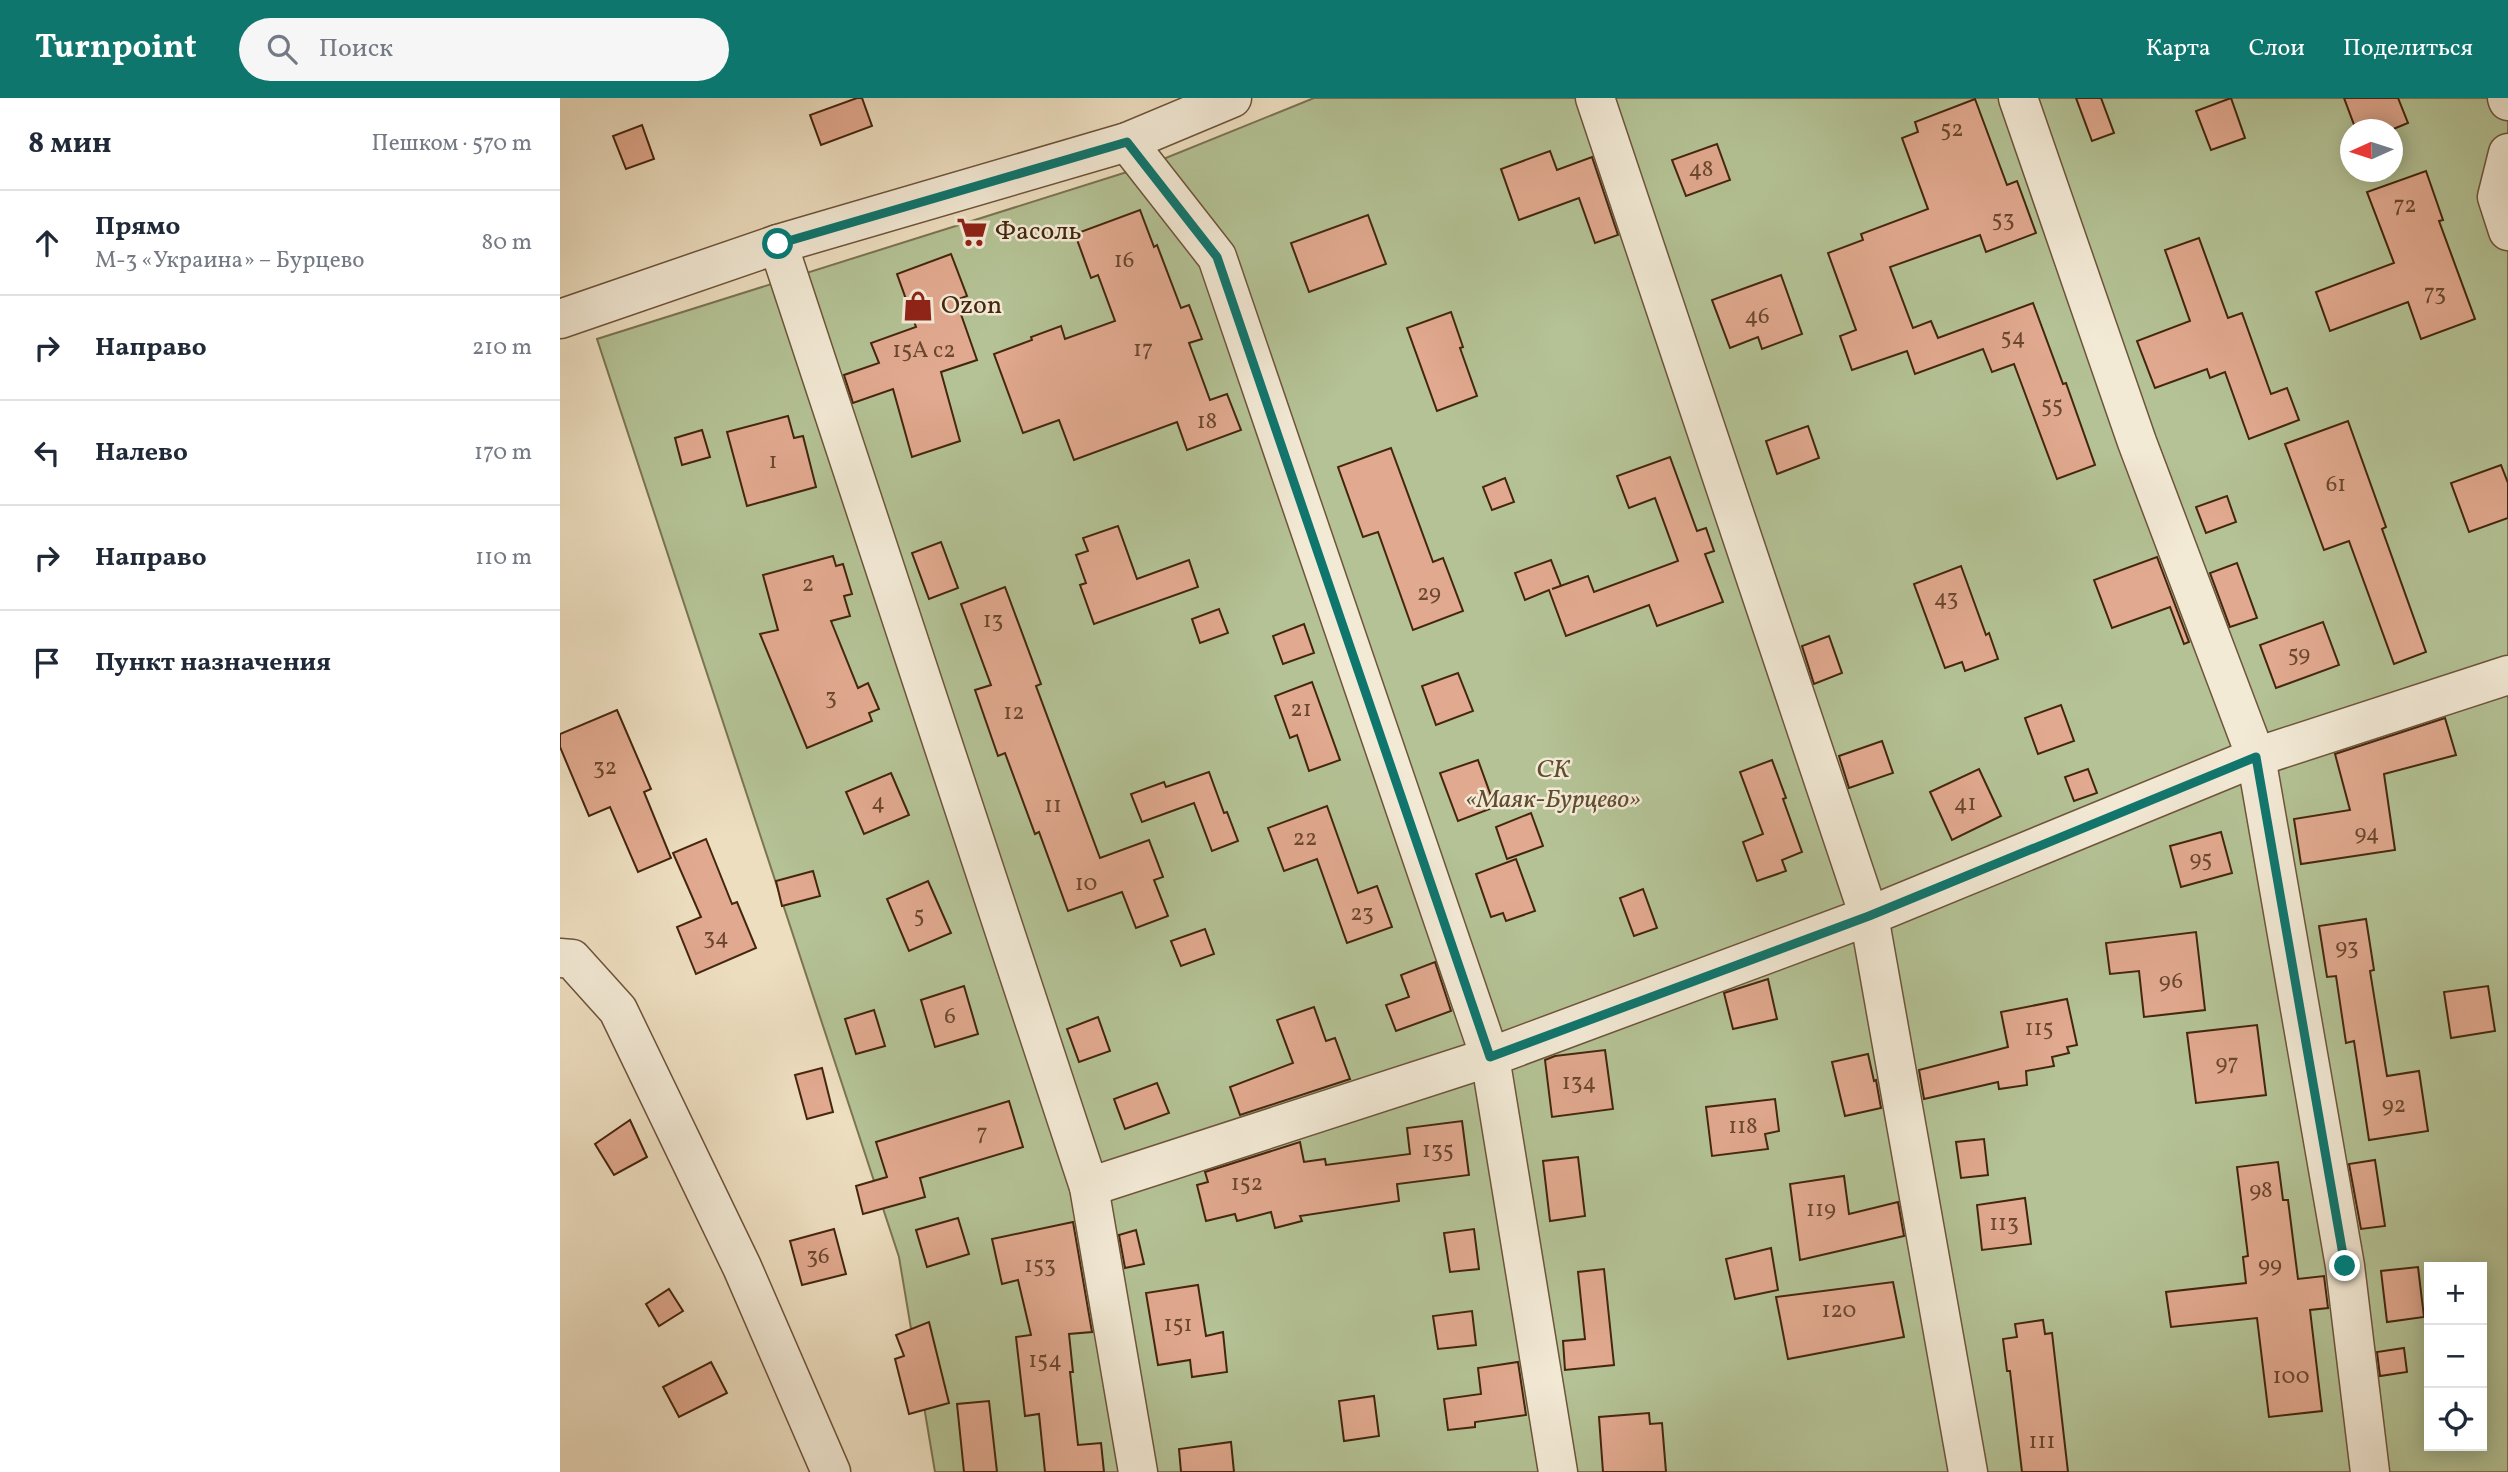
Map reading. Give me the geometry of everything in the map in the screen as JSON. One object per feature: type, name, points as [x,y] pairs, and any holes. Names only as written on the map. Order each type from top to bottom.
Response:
[{"type":"street","points":[[1595,98],[1869,916],[1968,1472]]},
{"type":"street","points":[[2018,98],[2137,442],[2256,757],[2345,1266],[2370,1472]]},
{"type":"street","points":[[560,319],[778,244],[1127,142],[1215,101]]},
{"type":"street","points":[[1127,142],[1217,257],[1490,1057],[1558,1472]]},
{"type":"street","points":[[2508,153],[2497,197],[2508,232]]},
{"type":"street","points":[[778,244],[1089,1187],[1138,1472]]},
{"type":"street","points":[[1089,1187],[1490,1057],[1869,916],[2256,757],[2508,676]]},
{"type":"street","points":[[560,958],[572,959],[618,1010],[743,1267],[831,1472]]},
{"type":"green space","name":"СК «Маяк-Бурцево»","points":[[1314,98],[2508,98],[2508,1472],[935,1472],[899,1257],[597,339],[1146,166]]},
{"type":"building","points":[[862,98],[872,126],[821,145],[810,115]]},
{"type":"building","points":[[2076,98],[2101,98],[2114,133],[2092,141]]},
{"type":"building","points":[[2231,98],[2245,138],[2211,150],[2196,111]]},
{"type":"building","points":[[2344,98],[2398,98],[2408,123],[2403,125],[2403,119],[2352,119]]},
{"type":"building","points":[[1975,99],[2007,185],[2017,181],[2036,233],[1986,252],[1980,235],[1890,267],[1913,328],[1931,321],[1938,338],[2033,303],[2063,384],[2066,383],[2095,465],[2057,479],[2014,364],[1992,372],[1983,349],[1915,374],[1907,351],[1852,370],[1840,336],[1856,330],[1828,253],[1863,240],[1861,234],[1928,209],[1902,138],[1918,132],[1915,122]]},
{"type":"building","points":[[642,125],[654,159],[626,169],[613,136]]},
{"type":"building","points":[[1717,144],[1730,180],[1686,196],[1672,160]]},
{"type":"building","points":[[1550,151],[1557,170],[1592,157],[1618,235],[1595,243],[1579,198],[1519,220],[1501,169]]},
{"type":"building","points":[[2426,171],[2443,220],[2439,221],[2475,319],[2421,339],[2408,302],[2330,331],[2316,292],[2394,263],[2367,192],[2395,182],[2403,182],[2403,179]]},
{"type":"building","points":[[1140,210],[1154,247],[1157,245],[1181,308],[1189,305],[1202,339],[1189,343],[1210,400],[1227,394],[1241,430],[1187,450],[1177,422],[1074,460],[1059,420],[1023,433],[994,354],[1061,326],[1065,339],[1115,321],[1098,275],[1091,278],[1075,234]]},
{"type":"building","points":[[1368,215],[1386,264],[1309,292],[1291,243]]},
{"type":"building","points":[[2199,238],[2228,318],[2242,313],[2271,394],[2287,388],[2299,420],[2249,439],[2225,372],[2210,378],[2207,369],[2155,388],[2137,341],[2190,321],[2165,250]]},
{"type":"building","points":[[951,254],[967,296],[956,300],[977,360],[941,372],[960,441],[912,457],[893,389],[853,403],[844,375],[879,363],[871,343],[916,327],[897,274]]},
{"type":"building","points":[[1781,275],[1802,334],[1762,349],[1758,337],[1730,348],[1712,300]]},
{"type":"building","points":[[1451,312],[1477,396],[1437,411],[1407,328]]},
{"type":"building","points":[[788,416],[794,438],[803,436],[816,487],[747,506],[727,432]]},
{"type":"building","points":[[2348,421],[2386,527],[2382,529],[2426,652],[2394,664],[2349,541],[2324,550],[2285,444]]},
{"type":"building","points":[[1808,426],[1819,458],[1777,474],[1766,441]]},
{"type":"building","points":[[702,430],[710,457],[682,465],[675,438]]},
{"type":"building","points":[[1391,448],[1433,562],[1443,558],[1463,611],[1413,630],[1378,532],[1363,537],[1338,467]]},
{"type":"building","points":[[1670,457],[1697,531],[1706,528],[1714,551],[1705,554],[1723,602],[1657,626],[1649,605],[1566,636],[1549,590],[1525,600],[1515,573],[1551,560],[1561,586],[1588,576],[1594,592],[1678,561],[1655,498],[1629,508],[1617,476]]},
{"type":"building","points":[[2501,465],[2508,483],[2508,518],[2469,532],[2451,483]]},
{"type":"building","points":[[1505,478],[1514,502],[1492,510],[1483,487]]},
{"type":"building","points":[[2227,496],[2236,522],[2206,533],[2196,507]]},
{"type":"building","points":[[1118,526],[1137,579],[1189,560],[1198,587],[1094,624],[1080,585],[1086,583],[1076,555],[1088,551],[1083,538]]},
{"type":"building","points":[[941,542],[958,588],[929,599],[912,553]]},
{"type":"building","points":[[833,556],[836,566],[843,564],[852,594],[844,596],[850,616],[831,621],[858,688],[868,683],[879,709],[869,713],[872,721],[807,748],[760,634],[778,630],[763,575]]},
{"type":"building","points":[[2157,557],[2189,642],[2184,644],[2170,607],[2112,628],[2094,580]]},
{"type":"building","points":[[2237,563],[2257,618],[2230,627],[2210,573]]},
{"type":"building","points":[[1961,566],[1986,635],[1989,633],[1998,659],[1965,671],[1962,662],[1945,668],[1914,584]]},
{"type":"building","points":[[1005,587],[1041,684],[1036,686],[1100,858],[1149,840],[1163,877],[1154,880],[1168,916],[1136,928],[1122,892],[1068,911],[1039,832],[1035,834],[1005,753],[998,756],[975,690],[991,685],[961,604]]},
{"type":"building","points":[[1219,609],[1228,633],[1200,643],[1192,619]]},
{"type":"building","points":[[2323,622],[2339,665],[2276,688],[2260,645]]},
{"type":"building","points":[[1304,624],[1314,653],[1283,664],[1273,636]]},
{"type":"building","points":[[1829,636],[1842,673],[1814,684],[1802,646]]},
{"type":"building","points":[[1458,673],[1473,711],[1436,725],[1422,686]]},
{"type":"building","points":[[1312,682],[1340,760],[1309,771],[1297,735],[1290,738],[1275,696]]},
{"type":"building","points":[[2061,705],[2074,741],[2038,754],[2025,718]]},
{"type":"building","points":[[617,710],[651,789],[644,792],[671,858],[638,872],[610,807],[589,816],[560,747],[560,734]]},
{"type":"building","points":[[2445,718],[2456,755],[2384,774],[2395,850],[2301,864],[2294,819],[2350,810],[2335,754]]},
{"type":"building","points":[[1882,741],[1893,773],[1849,788],[1839,756]]},
{"type":"building","points":[[1478,760],[1495,807],[1458,821],[1440,773]]},
{"type":"building","points":[[1772,760],[1802,852],[1782,860],[1786,871],[1757,881],[1743,842],[1763,834],[1740,772]]},
{"type":"building","points":[[1979,769],[2001,816],[1952,840],[1930,792]]},
{"type":"building","points":[[2088,769],[2097,793],[2074,801],[2065,777]]},
{"type":"building","points":[[1209,772],[1238,841],[1212,851],[1194,803],[1142,822],[1131,794],[1164,782],[1166,787]]},
{"type":"building","points":[[891,773],[909,815],[864,834],[846,792]]},
{"type":"building","points":[[1327,806],[1358,893],[1377,886],[1392,927],[1347,943],[1317,859],[1284,871],[1268,828]]},
{"type":"building","points":[[1531,813],[1543,846],[1507,859],[1496,827]]},
{"type":"building","points":[[2221,832],[2232,873],[2181,887],[2170,846]]},
{"type":"building","points":[[706,839],[732,904],[737,902],[756,948],[696,974],[677,927],[701,917],[673,853]]},
{"type":"building","points":[[1516,859],[1535,911],[1506,921],[1503,913],[1491,917],[1476,874]]},
{"type":"building","points":[[813,871],[820,896],[782,906],[776,881]]},
{"type":"building","points":[[928,881],[951,933],[909,951],[887,899]]},
{"type":"building","points":[[1643,889],[1657,928],[1634,936],[1620,898]]},
{"type":"building","points":[[2366,919],[2374,970],[2370,971],[2387,1076],[2419,1071],[2428,1131],[2369,1140],[2354,1041],[2346,1043],[2336,976],[2327,977],[2319,926]]},
{"type":"building","points":[[1205,929],[1214,954],[1181,966],[1171,941]]},
{"type":"building","points":[[2196,932],[2205,1010],[2144,1017],[2139,971],[2110,974],[2106,943]]},
{"type":"building","points":[[1435,962],[1451,1011],[1396,1031],[1386,1005],[1409,997],[1401,975]]},
{"type":"building","points":[[1768,979],[1777,1019],[1733,1029],[1724,993]]},
{"type":"building","points":[[964,986],[978,1034],[935,1047],[921,1000]]},
{"type":"building","points":[[2488,986],[2495,1031],[2451,1038],[2444,992]]},
{"type":"building","points":[[2067,999],[2077,1045],[2067,1047],[2069,1053],[2052,1057],[2054,1066],[2026,1071],[2027,1085],[1999,1089],[1998,1082],[1924,1099],[1919,1070],[2008,1047],[2001,1012]]},
{"type":"building","points":[[1314,1007],[1326,1041],[1335,1038],[1350,1079],[1240,1115],[1230,1087],[1293,1063],[1277,1020]]},
{"type":"building","points":[[874,1010],[885,1046],[856,1054],[845,1019]]},
{"type":"building","points":[[1098,1017],[1110,1051],[1079,1062],[1067,1029]]},
{"type":"building","points":[[2257,1025],[2266,1095],[2196,1103],[2187,1033]]},
{"type":"building","points":[[1605,1050],[1613,1109],[1552,1117],[1545,1060],[1555,1056]]},
{"type":"building","points":[[1868,1054],[1881,1108],[1845,1116],[1832,1062]]},
{"type":"building","points":[[822,1068],[833,1112],[807,1119],[795,1075]]},
{"type":"building","points":[[1157,1083],[1169,1113],[1125,1129],[1114,1099]]},
{"type":"building","points":[[1775,1099],[1779,1131],[1765,1134],[1768,1149],[1712,1156],[1706,1107]]},
{"type":"building","points":[[1009,1101],[1023,1147],[920,1178],[925,1197],[863,1214],[856,1186],[887,1177],[876,1142]]},
{"type":"building","points":[[630,1120],[647,1157],[614,1175],[595,1144]]},
{"type":"building","points":[[1462,1121],[1469,1175],[1397,1184],[1399,1201],[1300,1216],[1302,1221],[1275,1228],[1271,1212],[1237,1221],[1235,1214],[1206,1221],[1197,1185],[1208,1182],[1205,1172],[1300,1142],[1304,1162],[1325,1159],[1326,1165],[1410,1154],[1407,1128]]},
{"type":"building","points":[[1984,1139],[1988,1175],[1961,1178],[1956,1142]]},
{"type":"building","points":[[1578,1157],[1585,1216],[1550,1221],[1543,1161]]},
{"type":"building","points":[[2375,1160],[2385,1226],[2361,1229],[2349,1164]]},
{"type":"building","points":[[2278,1162],[2283,1200],[2288,1200],[2298,1279],[2324,1276],[2328,1308],[2310,1310],[2322,1411],[2269,1417],[2257,1318],[2171,1327],[2166,1292],[2246,1283],[2243,1257],[2248,1256],[2237,1167]]},
{"type":"building","points":[[1844,1176],[1849,1214],[1898,1202],[1904,1236],[1800,1260],[1790,1184]]},
{"type":"building","points":[[2025,1198],[2031,1244],[1982,1250],[1977,1205]]},
{"type":"building","points":[[958,1218],[969,1254],[927,1267],[916,1230]]},
{"type":"building","points":[[1073,1222],[1092,1332],[1069,1334],[1078,1445],[1101,1443],[1104,1472],[1045,1472],[1039,1414],[1025,1416],[1016,1337],[1031,1335],[1018,1280],[1002,1284],[992,1239]]},
{"type":"building","points":[[834,1229],[846,1274],[802,1285],[790,1241]]},
{"type":"building","points":[[1474,1229],[1479,1269],[1450,1272],[1444,1233]]},
{"type":"building","points":[[1136,1230],[1144,1264],[1125,1268],[1119,1235]]},
{"type":"building","points":[[1771,1248],[1778,1290],[1735,1299],[1726,1259]]},
{"type":"building","points":[[2418,1267],[2424,1317],[2387,1322],[2381,1271]]},
{"type":"building","points":[[1604,1269],[1614,1365],[1565,1370],[1563,1341],[1585,1339],[1578,1272]]},
{"type":"building","points":[[1893,1282],[1904,1337],[1788,1359],[1776,1297]]},
{"type":"building","points":[[1198,1285],[1206,1336],[1223,1332],[1227,1372],[1192,1377],[1190,1360],[1158,1365],[1146,1293]]},
{"type":"building","points":[[669,1289],[683,1311],[659,1326],[646,1304]]},
{"type":"building","points":[[1472,1311],[1476,1345],[1438,1349],[1433,1316]]},
{"type":"building","points":[[2043,1320],[2045,1334],[2052,1333],[2068,1472],[2022,1472],[2010,1371],[2007,1371],[2003,1339],[2017,1337],[2015,1324]]},
{"type":"building","points":[[929,1322],[949,1403],[909,1414],[895,1359],[904,1356],[896,1335]]},
{"type":"building","points":[[2404,1348],[2407,1372],[2380,1376],[2377,1352]]},
{"type":"building","points":[[711,1362],[727,1393],[679,1417],[663,1387]]},
{"type":"building","points":[[1518,1362],[1526,1415],[1475,1422],[1475,1427],[1448,1430],[1444,1399],[1481,1394],[1478,1368]]},
{"type":"building","points":[[1374,1396],[1379,1436],[1344,1441],[1339,1401]]},
{"type":"building","points":[[989,1401],[997,1472],[964,1472],[957,1404]]},
{"type":"building","points":[[1649,1413],[1650,1424],[1662,1423],[1666,1472],[1603,1472],[1599,1417]]},
{"type":"building","points":[[1231,1442],[1234,1472],[1181,1472],[1179,1449]]},
{"type":"place","name":"Фасоль","points":[[972,232]]},
{"type":"place","name":"Ozon","points":[[918,306]]},
{"type":"route","points":[[778,244],[1127,142],[1217,257],[1490,1057],[1869,916],[2256,757],[2345,1266]]}]
